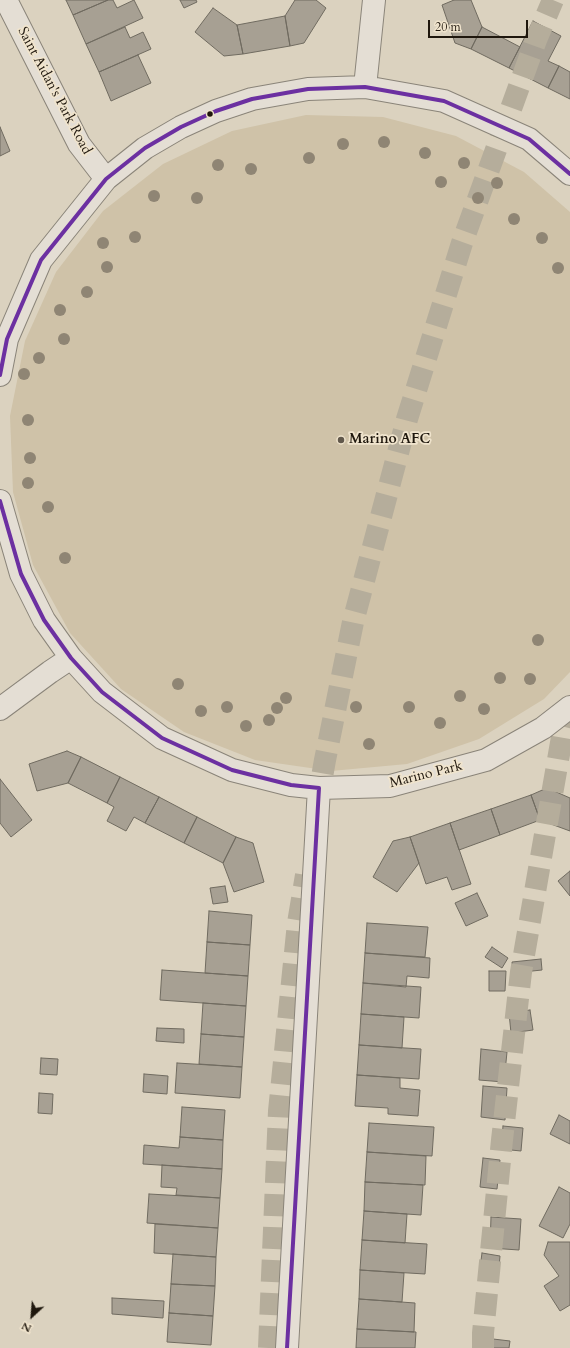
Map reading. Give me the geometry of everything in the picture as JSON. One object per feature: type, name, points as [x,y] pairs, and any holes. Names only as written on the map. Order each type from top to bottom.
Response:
[{"type":"street","name":"Saint Aidan's Park Road","points":[[6,0],[79,144],[106,179]]},
{"type":"street","points":[[365,87],[374,0]]},
{"type":"street","points":[[0,375],[7,339],[41,260],[106,179],[145,148],[181,127],[216,111],[252,99],[308,89],[365,87],[444,102],[529,140],[570,174]]},
{"type":"street","name":"Marino Park","points":[[0,501],[21,574],[44,620],[71,658],[102,692],[162,738],[232,770],[291,785],[319,788],[390,786],[486,760],[543,728],[570,708]]},
{"type":"street","points":[[0,709],[71,658]]},
{"type":"street","points":[[287,1348],[319,788]]},
{"type":"shaded area","points":[[306,115],[383,117],[456,136],[524,172],[570,212],[570,672],[544,699],[479,739],[407,764],[331,771],[255,760],[184,732],[121,689],[70,633],[33,565],[13,492],[10,416],[25,341],[56,272],[103,211],[163,164],[232,131]]},
{"type":"building","points":[[66,0],[108,0],[73,15]]},
{"type":"building","points":[[108,0],[113,0],[117,8],[134,0],[143,18],[86,44],[73,15]]},
{"type":"building","points":[[180,0],[196,0],[197,2],[184,8]]},
{"type":"building","points":[[295,0],[316,0],[326,8],[304,43],[290,46],[285,16]]},
{"type":"building","points":[[454,0],[471,0],[482,27],[471,49],[455,43],[442,5]]},
{"type":"building","points":[[213,8],[237,25],[243,54],[224,56],[195,32]]},
{"type":"building","points":[[285,16],[290,46],[243,54],[237,25]]},
{"type":"building","points":[[533,21],[561,36],[548,61],[559,66],[548,88],[509,68]]},
{"type":"building","points":[[125,27],[130,38],[143,32],[151,49],[99,72],[86,44]]},
{"type":"building","points":[[482,27],[520,47],[509,68],[471,49]]},
{"type":"building","points":[[138,55],[151,83],[111,101],[99,72]]},
{"type":"building","points":[[559,66],[570,72],[570,99],[548,88]]},
{"type":"building","points":[[0,127],[10,151],[0,156]]},
{"type":"building","points":[[67,751],[81,757],[68,783],[37,791],[29,764]]},
{"type":"building","points":[[81,757],[120,777],[107,803],[68,783]]},
{"type":"building","points":[[120,777],[159,797],[145,823],[134,817],[126,831],[107,821],[114,807],[107,803]]},
{"type":"building","points":[[0,779],[32,820],[11,837],[0,823]]},
{"type":"building","points":[[547,788],[570,798],[570,831],[540,820],[531,795]]},
{"type":"building","points":[[531,795],[540,820],[500,835],[491,809]]},
{"type":"building","points":[[159,797],[197,817],[184,843],[145,823]]},
{"type":"building","points":[[491,809],[500,835],[459,850],[450,823]]},
{"type":"building","points":[[197,817],[236,837],[223,863],[184,843]]},
{"type":"building","points":[[450,823],[471,884],[452,890],[447,877],[426,884],[410,837]]},
{"type":"building","points":[[236,837],[253,843],[264,882],[234,892],[223,863]]},
{"type":"building","points":[[410,837],[419,863],[397,892],[373,877],[393,841]]},
{"type":"building","points":[[570,871],[570,896],[558,881]]},
{"type":"building","points":[[225,886],[228,902],[213,904],[210,888]]},
{"type":"building","points":[[477,893],[488,916],[466,926],[455,903]]},
{"type":"building","points":[[209,911],[252,915],[250,945],[207,942]]},
{"type":"building","points":[[367,923],[428,927],[425,957],[365,953]]},
{"type":"building","points":[[207,942],[250,945],[248,976],[205,973]]},
{"type":"building","points":[[492,947],[508,958],[502,968],[485,957]]},
{"type":"building","points":[[365,953],[430,958],[429,978],[407,976],[406,987],[363,983]]},
{"type":"building","points":[[541,959],[542,970],[513,973],[512,962]]},
{"type":"building","points":[[162,970],[248,976],[246,1006],[160,1000]]},
{"type":"building","points":[[489,971],[506,971],[505,991],[489,991]]},
{"type":"building","points":[[363,983],[421,987],[419,1018],[361,1014]]},
{"type":"building","points":[[203,1003],[246,1006],[244,1037],[201,1034]]},
{"type":"building","points":[[530,1010],[533,1030],[511,1033],[509,1013]]},
{"type":"building","points":[[361,1014],[404,1017],[402,1048],[359,1045]]},
{"type":"building","points":[[157,1028],[184,1029],[184,1043],[156,1041]]},
{"type":"building","points":[[201,1034],[244,1037],[242,1067],[199,1064]]},
{"type":"building","points":[[359,1045],[421,1049],[419,1079],[357,1075]]},
{"type":"building","points":[[481,1049],[507,1052],[504,1082],[479,1080]]},
{"type":"building","points":[[41,1058],[58,1059],[57,1075],[40,1074]]},
{"type":"building","points":[[177,1063],[242,1067],[240,1098],[175,1093]]},
{"type":"building","points":[[144,1074],[168,1076],[167,1094],[143,1092]]},
{"type":"building","points":[[357,1075],[400,1078],[400,1088],[420,1090],[418,1116],[388,1114],[388,1108],[355,1106]]},
{"type":"building","points":[[483,1086],[507,1088],[505,1120],[481,1117]]},
{"type":"building","points":[[39,1093],[53,1094],[52,1114],[38,1113]]},
{"type":"building","points":[[182,1107],[225,1110],[223,1140],[180,1137]]},
{"type":"building","points":[[559,1115],[570,1121],[570,1144],[550,1134]]},
{"type":"building","points":[[369,1123],[434,1127],[432,1156],[367,1152]]},
{"type":"building","points":[[503,1126],[523,1128],[521,1151],[501,1149]]},
{"type":"building","points":[[180,1137],[223,1140],[222,1169],[143,1164],[144,1145],[179,1148]]},
{"type":"building","points":[[367,1152],[426,1156],[425,1185],[365,1182]]},
{"type":"building","points":[[483,1158],[500,1160],[497,1189],[480,1187]]},
{"type":"building","points":[[162,1165],[222,1169],[220,1198],[176,1195],[177,1188],[161,1187]]},
{"type":"building","points":[[365,1182],[423,1185],[421,1215],[364,1211]]},
{"type":"building","points":[[559,1187],[570,1193],[570,1224],[563,1238],[539,1226]]},
{"type":"building","points":[[149,1194],[220,1198],[218,1228],[147,1223]]},
{"type":"building","points":[[364,1211],[407,1214],[405,1243],[362,1240]]},
{"type":"building","points":[[491,1217],[521,1219],[519,1250],[490,1248]]},
{"type":"building","points":[[155,1224],[218,1228],[216,1257],[154,1253]]},
{"type":"building","points":[[362,1240],[427,1244],[425,1274],[360,1270]]},
{"type":"building","points":[[548,1242],[570,1242],[570,1305],[560,1311],[544,1286],[559,1276],[544,1255]]},
{"type":"building","points":[[482,1253],[500,1256],[498,1278],[479,1276]]},
{"type":"building","points":[[173,1254],[216,1257],[215,1286],[171,1284]]},
{"type":"building","points":[[360,1270],[404,1273],[402,1302],[359,1299]]},
{"type":"building","points":[[171,1284],[215,1286],[213,1316],[169,1313]]},
{"type":"building","points":[[112,1298],[164,1301],[163,1318],[112,1314]]},
{"type":"building","points":[[359,1299],[415,1303],[414,1332],[357,1329]]},
{"type":"building","points":[[169,1313],[213,1316],[211,1345],[167,1342]]},
{"type":"building","points":[[357,1329],[416,1332],[415,1348],[356,1348]]},
{"type":"building","points":[[476,1337],[510,1341],[509,1348],[474,1348]]},
{"type":"tunnel","points":[[317,806],[353,622],[407,419],[462,243],[536,40],[553,0]]},
{"type":"tunnel","points":[[483,1348],[483,1333],[502,1140],[521,972],[562,737],[570,703]]},
{"type":"tunnel","points":[[269,1348],[279,1111],[298,923],[306,875]]},
{"type":"transit line","points":[[0,375],[7,339],[41,260],[106,179],[145,148],[181,127],[216,111],[252,99],[308,89],[365,87],[444,101],[529,139],[570,174]]},
{"type":"transit line","points":[[0,501],[21,574],[44,620],[71,658],[102,692],[162,738],[232,770],[291,785],[319,788],[287,1348]]},
{"type":"place","name":"Marino AFC","points":[[341,440]]}]
